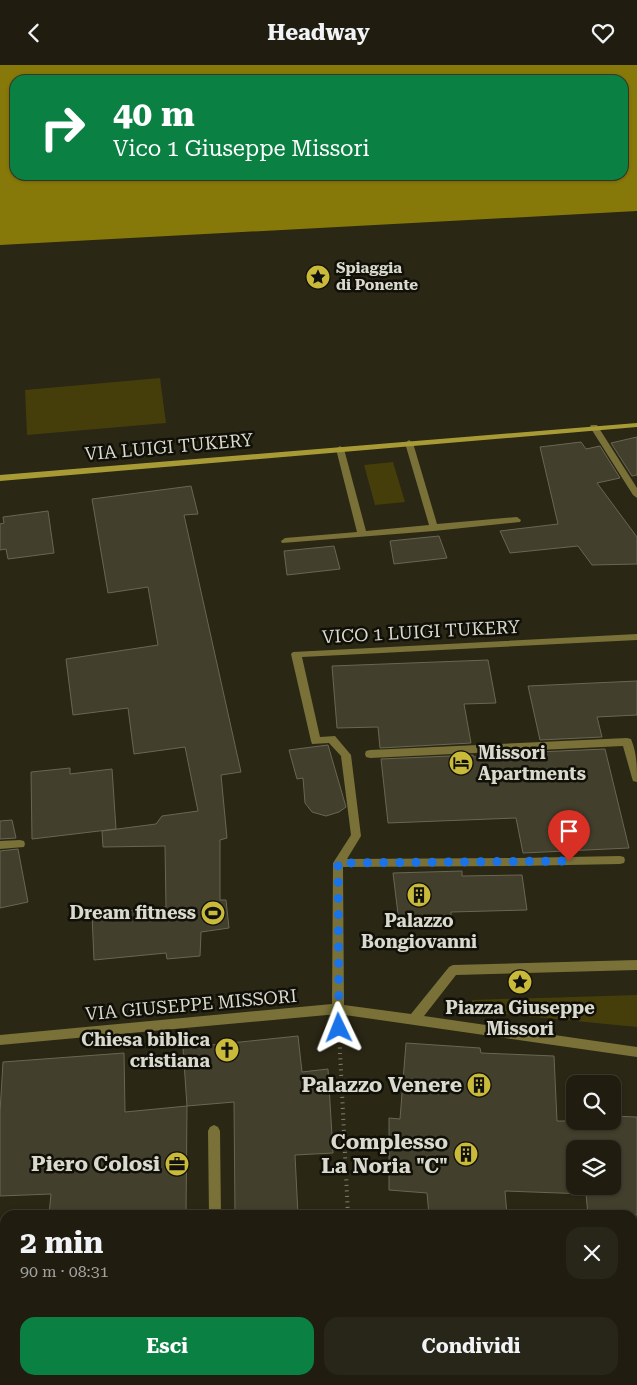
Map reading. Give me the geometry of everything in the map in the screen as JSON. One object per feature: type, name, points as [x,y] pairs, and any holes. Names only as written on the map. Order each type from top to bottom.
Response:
[{"type":"street","name":"VIA LUIGI TUKERY","points":[[0,478],[594,427],[637,425]]},
{"type":"street","points":[[594,427],[637,495]]},
{"type":"street","points":[[409,443],[434,528]]},
{"type":"street","points":[[340,449],[362,534]]},
{"type":"street","points":[[285,541],[517,521]]},
{"type":"street","name":"VICO 1 LUIGI TUKERY","points":[[338,863],[356,836],[346,755],[331,739],[316,741],[296,654],[637,637]]},
{"type":"street","points":[[370,754],[627,742],[637,778]]},
{"type":"street","points":[[0,845],[20,843]]},
{"type":"street","points":[[338,1009],[338,863],[620,860]]},
{"type":"street","points":[[414,1020],[453,970],[637,965]]},
{"type":"street","name":"VIA GIUSEPPE MISSORI","points":[[0,1040],[338,1009],[637,1051]]},
{"type":"street","points":[[214,1131],[215,1210]]},
{"type":"path","points":[[338,1009],[348,1210]]},
{"type":"shaded area","points":[[0,65],[637,65],[637,211],[0,245]]},
{"type":"shaded area","points":[[160,378],[166,423],[27,435],[25,390]]},
{"type":"shaded area","points":[[393,462],[405,502],[375,505],[364,465]]},
{"type":"shaded area","points":[[637,995],[637,1027],[473,1011],[472,1000]]},
{"type":"building","points":[[637,437],[637,475],[632,476],[611,443]]},
{"type":"building","points":[[581,442],[586,449],[600,446],[620,478],[597,483],[637,537],[637,564],[592,565],[578,546],[510,553],[500,531],[558,524],[540,447]]},
{"type":"building","points":[[191,486],[198,514],[184,515],[241,772],[221,775],[227,838],[220,840],[220,900],[226,900],[229,928],[201,932],[200,956],[167,959],[166,953],[94,960],[92,915],[166,907],[165,846],[103,847],[102,831],[156,824],[162,816],[198,811],[185,747],[134,754],[128,708],[73,715],[66,659],[158,645],[148,587],[108,593],[92,499]]},
{"type":"building","points":[[48,511],[54,553],[8,559],[6,549],[0,550],[0,524],[4,523],[3,517]]},
{"type":"building","points":[[439,536],[447,558],[394,564],[390,541]]},
{"type":"building","points":[[334,546],[340,569],[287,575],[284,551]]},
{"type":"building","points":[[488,660],[496,703],[464,704],[471,743],[380,748],[378,727],[337,728],[332,666]]},
{"type":"building","points":[[637,681],[637,715],[597,717],[602,737],[540,740],[528,686]]},
{"type":"building","points":[[328,745],[346,807],[339,812],[326,816],[312,812],[305,803],[303,778],[297,779],[289,750]]},
{"type":"building","points":[[605,749],[629,848],[523,853],[516,818],[388,823],[381,759],[473,755],[474,757],[538,755],[538,752]]},
{"type":"building","points":[[70,768],[70,774],[112,769],[116,829],[32,839],[31,772]]},
{"type":"building","points":[[12,820],[16,838],[0,839],[0,821]]},
{"type":"building","points":[[18,849],[28,902],[0,908],[0,851]]},
{"type":"building","name":"Palazzo Bongiovanni","points":[[462,871],[462,876],[522,875],[527,910],[451,912],[451,921],[399,922],[393,873]]},
{"type":"building","points":[[298,1036],[302,1072],[328,1069],[333,1153],[295,1155],[298,1210],[235,1210],[234,1102],[187,1106],[183,1048]]},
{"type":"building","points":[[406,1043],[480,1048],[481,1053],[554,1056],[557,1121],[566,1121],[566,1130],[621,1130],[621,1116],[637,1117],[637,1210],[588,1210],[586,1195],[621,1195],[621,1140],[566,1140],[566,1193],[505,1191],[507,1210],[429,1210],[427,1193],[389,1190],[389,1118],[400,1119]]},
{"type":"building","points":[[124,1053],[125,1112],[187,1106],[186,1210],[49,1210],[51,1194],[0,1196],[0,1112],[3,1062]]},
{"type":"place","name":"Spiaggia di Ponente","points":[[318,277]]},
{"type":"place","name":"Missori Apartments","points":[[461,763]]},
{"type":"place","name":"Palazzo Bongiovanni","points":[[419,895]]},
{"type":"place","name":"Dream fitness","points":[[213,913]]},
{"type":"place","name":"Piazza Giuseppe Missori","points":[[520,982]]},
{"type":"place","name":"Chiesa biblica cristiana","points":[[227,1050]]},
{"type":"place","name":"Palazzo Venere","points":[[479,1085]]},
{"type":"place","name":"Complesso La Noria \"C\"","points":[[466,1154]]},
{"type":"place","name":"Piero Colosi","points":[[177,1164]]},
{"type":"route","points":[[339,1028],[338,863],[569,861]]}]
